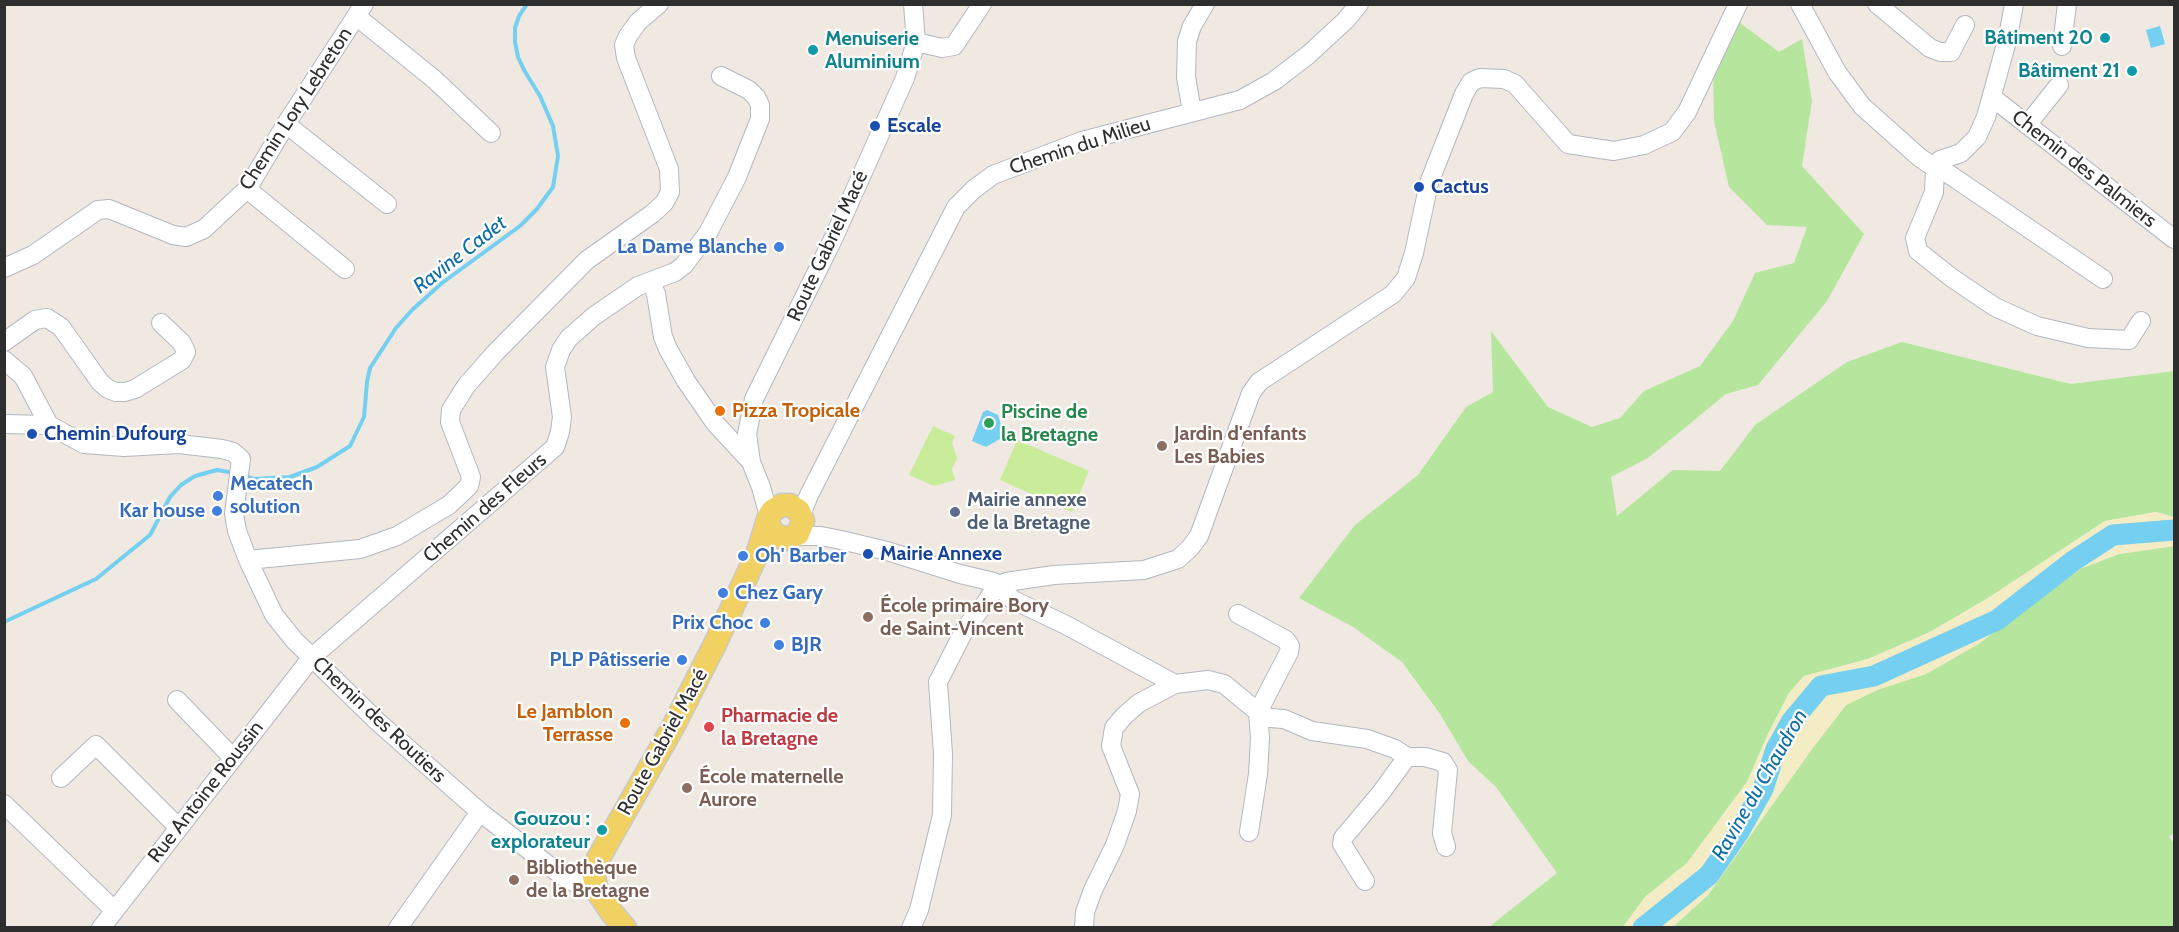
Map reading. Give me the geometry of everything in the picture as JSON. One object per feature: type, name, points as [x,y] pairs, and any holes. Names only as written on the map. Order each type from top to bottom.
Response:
[{"type":"main road","name":"Route Gabriel Macé","points":[[597,891],[594,877],[598,859],[674,725],[758,552],[789,517]]},
{"type":"main road","points":[[597,891],[625,927]]},
{"type":"street","points":[[248,560],[360,549],[397,536],[449,505],[469,486],[471,477],[450,422],[451,410],[466,386],[495,353],[587,260],[652,214],[664,203],[670,192],[669,169],[626,58],[624,45],[638,22],[659,4]]},
{"type":"street","name":"Route Gabriel Macé","points":[[789,517],[761,487],[751,462],[747,434],[754,399],[834,237],[905,78],[916,42],[913,4]]},
{"type":"street","points":[[916,42],[942,48],[954,46],[982,4]]},
{"type":"street","points":[[1192,112],[1186,78],[1186,41],[1205,4]]},
{"type":"street","name":"Chemin du Milieu","points":[[789,517],[956,207],[974,189],[993,175],[1082,141],[1240,100],[1275,81],[1308,56],[1346,20],[1359,4]]},
{"type":"street","points":[[789,517],[821,536],[887,551],[999,585],[1054,576],[1144,570],[1178,559],[1199,537],[1251,393],[1259,382],[1393,294],[1406,278],[1414,253],[1429,183],[1464,94],[1471,82],[1480,78],[1504,79],[1515,84],[1568,144],[1614,151],[1644,145],[1672,132],[1687,112],[1738,4]]},
{"type":"street","points":[[1800,4],[1837,72],[1862,106],[1919,157],[2103,279]]},
{"type":"street","points":[[1877,4],[1930,48],[1940,52],[1951,51],[1965,26]]},
{"type":"street","points":[[2014,4],[1993,98],[1977,137],[1960,153],[1940,160],[1936,167],[1934,192],[1915,238],[1918,250],[1952,278],[1995,307],[2037,326],[2088,338],[2129,340],[2141,321]]},
{"type":"street","points":[[2067,4],[2070,35]]},
{"type":"street","points":[[360,10],[491,133]]},
{"type":"street","name":"Chemin Lory Lebreton","points":[[4,268],[33,255],[98,210],[109,209],[173,235],[186,237],[204,229],[248,189],[286,124],[360,10]]},
{"type":"street","name":"Chemin des Fleurs","points":[[312,657],[555,447],[561,432],[561,417],[555,367],[569,338],[594,316],[638,286],[675,272],[684,266],[694,253],[708,233],[736,177],[760,119],[760,105],[756,96],[721,76]]},
{"type":"street","points":[[2027,125],[2059,85]]},
{"type":"street","name":"Chemin des Palmiers","points":[[1993,98],[2175,239]]},
{"type":"street","points":[[286,124],[387,204]]},
{"type":"street","points":[[248,189],[345,269]]},
{"type":"street","points":[[651,282],[656,294],[663,337],[668,349],[686,381],[715,423],[751,462]]},
{"type":"street","points":[[4,342],[35,320],[47,318],[61,327],[100,382],[108,389],[125,392],[135,389],[182,360],[186,352],[182,343],[161,323]]},
{"type":"street","points":[[4,360],[23,376],[49,424],[4,424]]},
{"type":"street","name":"Chemin des Routiers","points":[[49,424],[84,444],[124,447],[179,444],[210,447],[237,456],[237,492],[234,514],[237,531],[274,615],[312,657],[378,722],[480,812],[561,875],[581,886],[597,891]]},
{"type":"street","points":[[999,585],[1013,600],[1064,624],[1174,684]]},
{"type":"street","points":[[911,927],[919,910],[942,815],[943,754],[938,682],[966,627],[999,585]]},
{"type":"street","points":[[1238,614],[1286,640],[1290,646],[1258,712],[1260,738],[1258,774],[1249,832]]},
{"type":"street","name":"Rue Antoine Roussin","points":[[101,927],[312,657]]},
{"type":"street","points":[[1084,927],[1084,912],[1115,845],[1127,811],[1130,794],[1112,746],[1114,728],[1139,704],[1174,684],[1208,680],[1224,684],[1258,712],[1270,718],[1284,719],[1312,731],[1366,739],[1395,749],[1407,757],[1425,757],[1443,762],[1448,770],[1442,833],[1446,847]]},
{"type":"street","points":[[177,700],[233,758]]},
{"type":"street","points":[[61,778],[96,745],[178,827]]},
{"type":"street","points":[[1365,881],[1342,844],[1343,838],[1407,757]]},
{"type":"street","points":[[4,804],[114,910]]},
{"type":"street","points":[[398,927],[480,812]]},
{"type":"green space","points":[[1735,19],[1779,52],[1802,39],[1812,101],[1802,166],[1864,234],[1827,301],[1758,385],[1726,394],[1648,458],[1611,477],[1617,516],[1673,470],[1720,471],[1755,425],[1847,362],[1902,342],[2071,384],[2174,371],[2174,517],[2156,512],[2105,521],[1988,598],[1930,632],[1868,659],[1804,676],[1789,693],[1747,782],[1687,863],[1645,897],[1623,927],[1489,927],[1557,873],[1496,787],[1468,761],[1440,714],[1402,662],[1353,627],[1299,598],[1355,525],[1418,475],[1466,407],[1493,392],[1491,331],[1548,407],[1592,427],[1620,418],[1644,391],[1700,366],[1733,321],[1755,273],[1794,263],[1807,227],[1767,225],[1729,187],[1714,121],[1713,71]]},
{"type":"green space","points":[[933,426],[955,436],[952,443],[957,458],[952,469],[955,480],[934,486],[909,475]]},
{"type":"green space","points":[[1017,440],[1089,471],[1072,512],[1000,480]]},
{"type":"green space","points":[[2174,546],[2174,833],[2169,837],[2174,843],[2174,927],[1672,928],[1708,895],[1846,705],[1877,690],[1926,674],[1980,643],[2039,596],[2082,568],[2119,554]]},
{"type":"sand","points":[[2156,512],[2174,517],[2174,546],[2119,554],[2082,568],[2039,596],[1980,643],[1926,674],[1877,690],[1846,705],[1708,895],[1672,927],[1623,927],[1645,897],[1687,863],[1747,782],[1789,693],[1804,676],[1868,659],[1930,632],[1988,598],[2105,521]]},
{"type":"water","points":[[2160,26],[2165,44],[2151,48],[2146,30]]},
{"type":"water","name":"Piscine de la Bretagne","points":[[987,410],[998,415],[1003,431],[1000,439],[986,447],[972,441],[983,412]]},
{"type":"waterway","name":"Ravine Cadet","points":[[245,476],[254,479],[290,477],[317,467],[350,446],[364,417],[370,368],[396,328],[442,283],[520,226],[537,209],[553,187],[558,156],[553,126],[540,96],[518,57],[515,42],[515,28],[527,4]]},
{"type":"waterway","name":"Ravine Cadet","points":[[4,622],[96,579],[150,535],[170,497],[181,485],[195,476],[217,470],[235,473]]},
{"type":"waterway","name":"Ravine du Chaudron","points":[[1643,928],[1709,875],[1739,832],[1763,789],[1776,749],[1791,722],[1821,686],[1874,676],[1997,620],[2073,561],[2113,535],[2174,530]]},
{"type":"place","name":"Bâtiment 20","points":[[2105,38]]},
{"type":"place","name":"Menuiserie Aluminium","points":[[813,50]]},
{"type":"place","name":"Bâtiment 21","points":[[2132,71]]},
{"type":"place","name":"Escale","points":[[875,126]]},
{"type":"place","name":"Cactus","points":[[1419,187]]},
{"type":"place","name":"La Dame Blanche","points":[[779,247]]},
{"type":"place","name":"Pizza Tropicale","points":[[720,411]]},
{"type":"place","name":"Piscine de la Bretagne","points":[[989,423]]},
{"type":"place","name":"Chemin Dufourg","points":[[32,434]]},
{"type":"place","name":"Jardin d'enfants Les Babies","points":[[1162,446]]},
{"type":"place","name":"Mecatech solution","points":[[218,496]]},
{"type":"place","name":"Kar house","points":[[217,511]]},
{"type":"place","name":"Mairie annexe de la Bretagne","points":[[955,512]]},
{"type":"place","name":"Mairie Annexe","points":[[868,554]]},
{"type":"place","name":"Oh' Barber","points":[[743,556]]},
{"type":"place","name":"Chez Gary","points":[[723,593]]},
{"type":"place","name":"École primaire Bory de Saint-Vincent","points":[[868,617]]},
{"type":"place","name":"Prix Choc","points":[[765,623]]},
{"type":"place","name":"BJR","points":[[779,645]]},
{"type":"place","name":"PLP Pâtisserie","points":[[682,660]]},
{"type":"place","name":"Le Jamblon Terrasse","points":[[625,723]]},
{"type":"place","name":"Pharmacie de la Bretagne","points":[[709,727]]},
{"type":"place","name":"École maternelle Aurore","points":[[687,788]]},
{"type":"place","name":"Gouzou : explorateur","points":[[602,830]]},
{"type":"place","name":"Bibliothèque de la Bretagne","points":[[514,880]]}]
